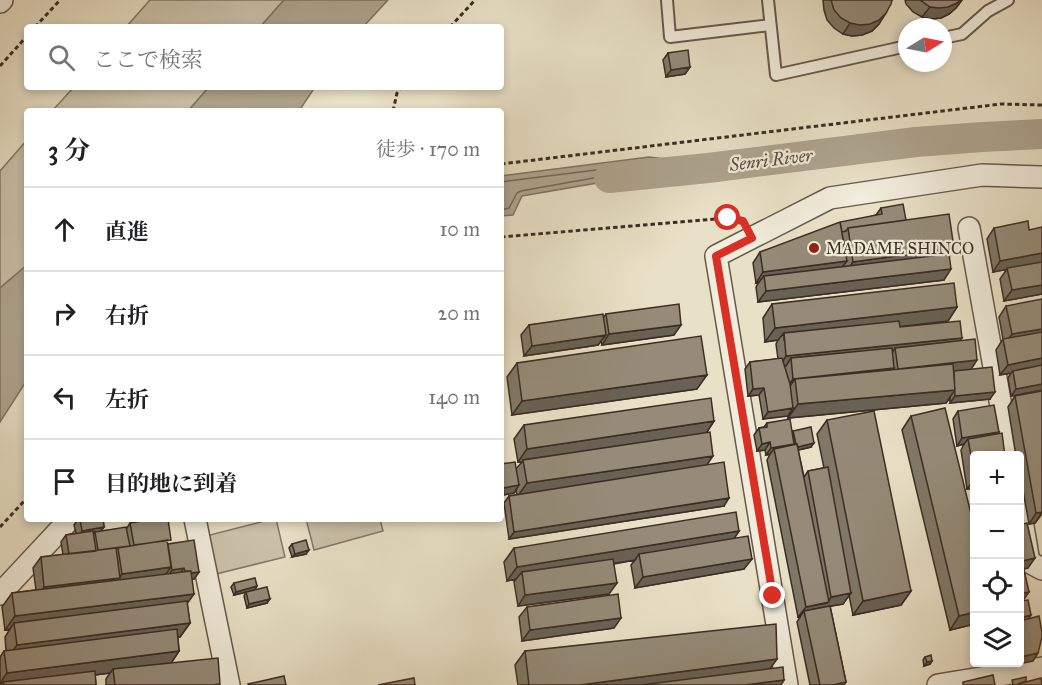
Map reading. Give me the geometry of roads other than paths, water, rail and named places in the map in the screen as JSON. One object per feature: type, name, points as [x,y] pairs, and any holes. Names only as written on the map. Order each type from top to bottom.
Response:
[{"type":"street","points":[[787,685],[716,256],[830,198],[982,175],[1042,177]]},
{"type":"street","points":[[969,228],[1009,451]]},
{"type":"street","points":[[0,594],[67,522]]},
{"type":"street","points":[[196,522],[229,685]]},
{"type":"street","points":[[1024,533],[1029,562],[1042,569]]},
{"type":"street","points":[[938,685],[1042,668]]},
{"type":"lane","points":[[667,0],[670,38],[771,25]]},
{"type":"lane","points":[[768,0],[776,75],[898,48]]},
{"type":"lane","points":[[952,36],[962,34],[988,11],[1008,0]]},
{"type":"water","points":[[284,0],[388,0],[366,24],[263,24]]},
{"type":"water","points":[[206,90],[313,90],[301,108],[191,108]]},
{"type":"water","points":[[649,157],[708,164],[522,196],[513,215],[504,216],[504,176]]},
{"type":"water","points":[[24,268],[24,385],[0,422],[0,288]]},
{"type":"waterway","name":"Senri River","points":[[609,178],[916,142],[1042,134]]},
{"type":"place","name":"MADAME SHINCO","points":[[814,248]]}]
